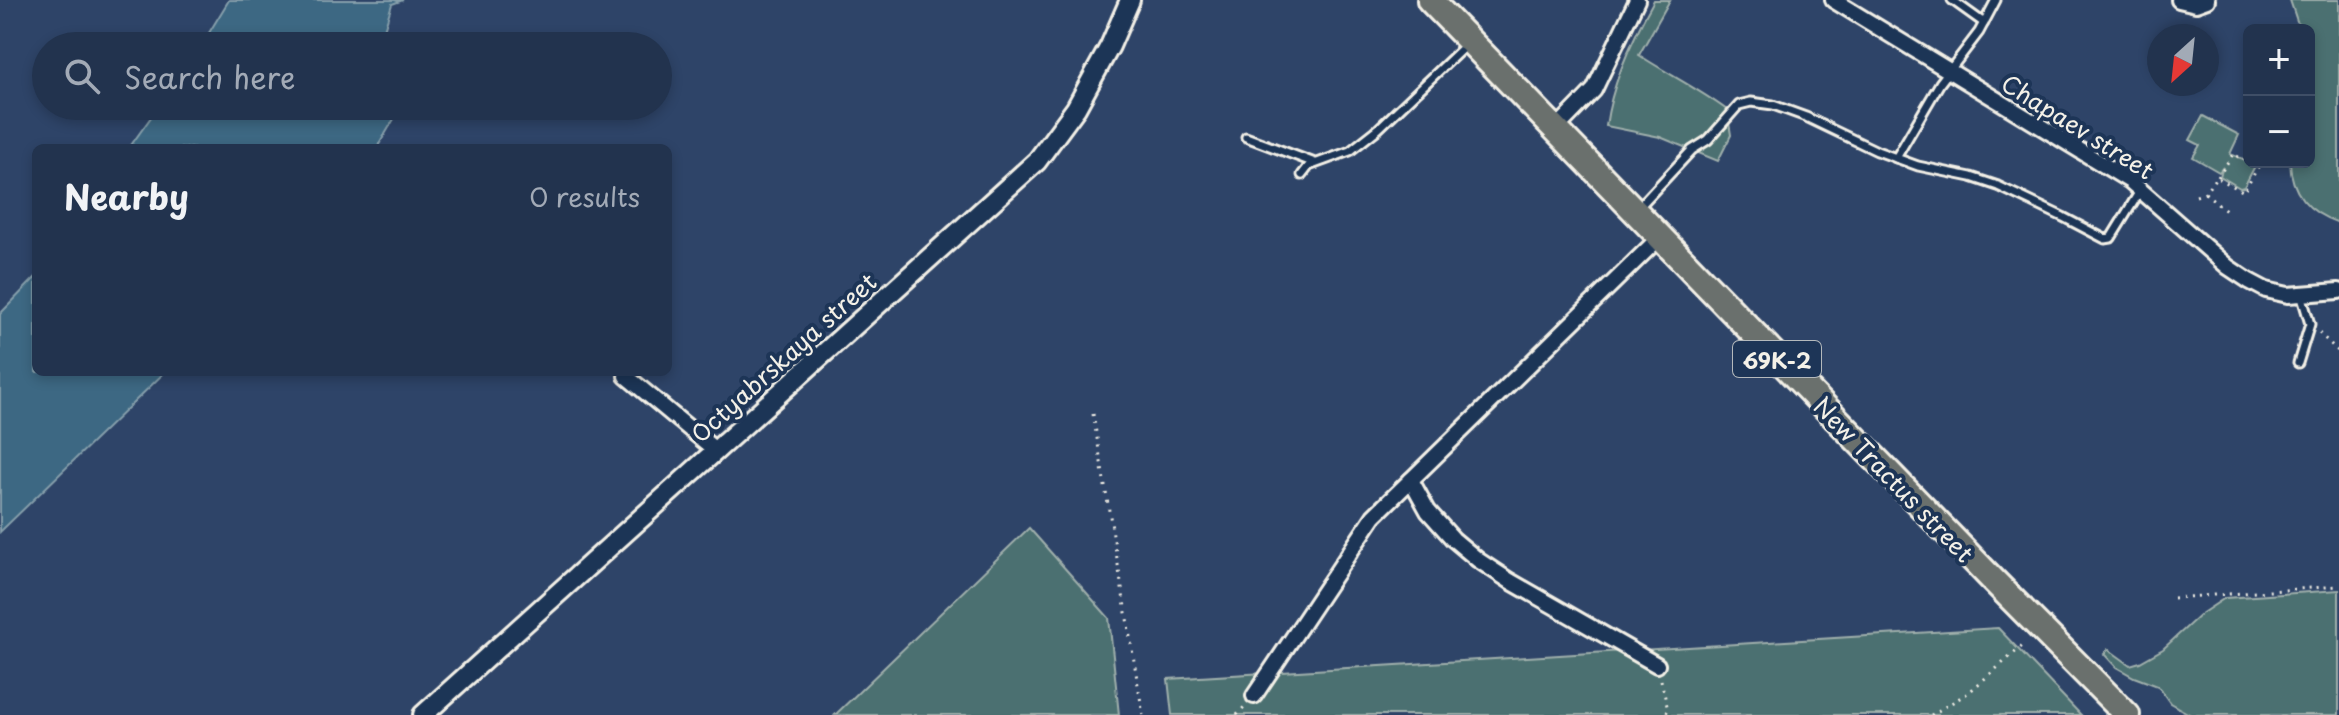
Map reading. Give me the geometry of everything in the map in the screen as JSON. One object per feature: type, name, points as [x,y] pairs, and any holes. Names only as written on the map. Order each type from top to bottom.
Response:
[{"type":"main road","name":"New Tractus street","points":[[1430,0],[2127,715]]},
{"type":"street","name":"Octyabrskaya street","points":[[423,715],[1037,161],[1076,108],[1110,46],[1130,0]]},
{"type":"street","points":[[1555,130],[1594,90],[1637,0]]},
{"type":"street","name":"Chapaev street","points":[[1833,0],[2141,189],[2228,267],[2266,290],[2288,295],[2339,291]]},
{"type":"street","points":[[2179,0],[2196,4],[2207,0]]},
{"type":"street","points":[[1254,696],[1374,516],[1659,238]]},
{"type":"street","points":[[626,376],[715,450]]},
{"type":"street","points":[[1411,480],[1428,511],[1453,539],[1478,560],[1657,665]]},
{"type":"lane","points":[[1952,0],[1984,23]]},
{"type":"lane","points":[[1896,158],[1940,83],[1984,23],[1996,0]]},
{"type":"lane","points":[[1302,175],[1309,166],[1350,151],[1378,129],[1470,42]]},
{"type":"lane","points":[[1634,212],[1739,105],[1751,102],[1773,105],[1806,117],[1918,166],[1998,186],[2108,240],[2141,189]]},
{"type":"lane","points":[[1246,137],[1316,163]]},
{"type":"lane","points":[[2298,363],[2310,324],[2301,294]]},
{"type":"path","points":[[2196,196],[2205,193],[2233,154],[2243,159]]},
{"type":"path","points":[[2218,177],[2244,192],[2257,168]]},
{"type":"path","points":[[2205,193],[2226,210]]},
{"type":"path","points":[[2310,324],[2339,352]]},
{"type":"path","points":[[1093,414],[1143,715]]},
{"type":"path","points":[[2173,598],[2339,586]]},
{"type":"path","points":[[1931,715],[1968,693],[2042,630]]},
{"type":"path","points":[[1657,665],[1668,710],[1665,715]]},
{"type":"green space","points":[[1654,0],[1670,0],[1639,55],[1727,110],[1731,135],[1718,161],[1660,137],[1606,126],[1624,61]]},
{"type":"green space","points":[[2290,0],[2339,0],[2339,223],[2319,214],[2304,201],[2291,173],[2291,168],[2315,168],[2315,24],[2298,24]]},
{"type":"green space","points":[[2203,116],[2239,135],[2230,154],[2243,159],[2243,168],[2254,168],[2244,187],[2240,188],[2220,176],[2223,167],[2219,172],[2193,157],[2200,145],[2190,140]]},
{"type":"green space","points":[[1029,528],[1109,618],[1119,715],[835,715]]},
{"type":"green space","points":[[2339,590],[2339,715],[2191,715],[2170,703],[2158,686],[2116,667],[2104,654],[2108,649],[2130,665],[2140,662],[2163,649],[2201,614],[2225,598]]},
{"type":"green space","points":[[1998,628],[2081,715],[1172,715],[1168,679]]},
{"type":"water","points":[[229,0],[403,0],[392,4],[383,32],[210,32]]},
{"type":"water","points":[[149,120],[393,120],[379,144],[132,144]]},
{"type":"water","points":[[32,281],[32,376],[161,376],[0,532],[0,314]]}]
